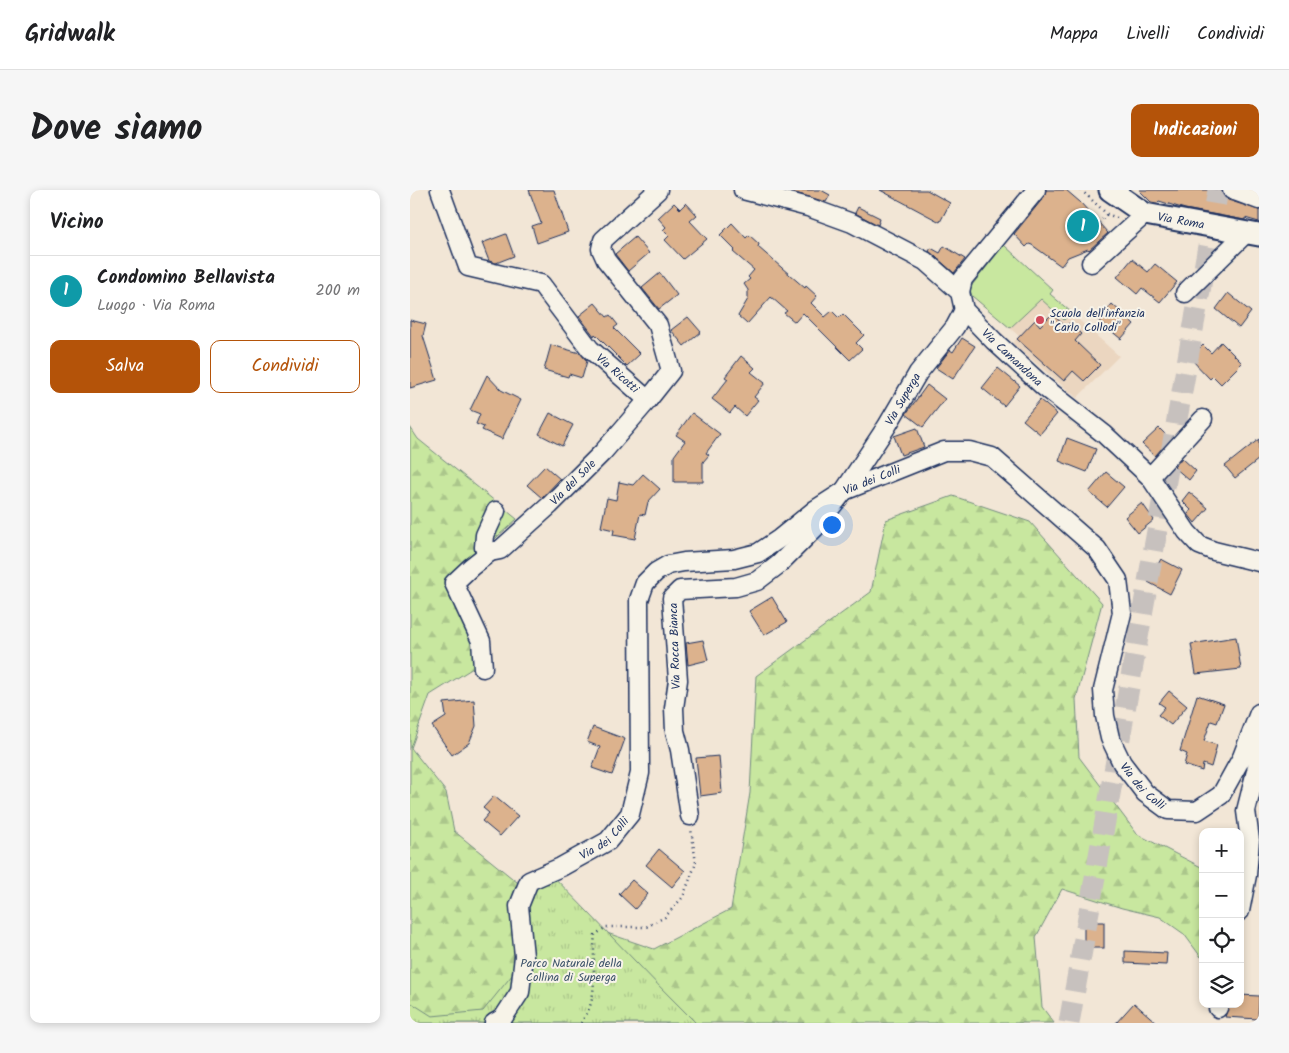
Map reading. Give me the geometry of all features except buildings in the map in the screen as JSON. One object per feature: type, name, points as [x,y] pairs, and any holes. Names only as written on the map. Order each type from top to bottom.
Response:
[{"type":"main road","name":"Via Roma","points":[[1110,190],[1138,219],[1253,234]]},
{"type":"street","name":"Via Ricotti","points":[[440,190],[468,267],[541,284],[590,349],[648,400],[671,371],[658,326],[606,260],[601,250],[603,240],[658,190]]},
{"type":"street","points":[[743,190],[808,207],[852,223],[925,261],[960,292]]},
{"type":"street","points":[[964,310],[960,292],[963,280],[1036,190]]},
{"type":"street","points":[[1232,190],[1259,200]]},
{"type":"street","points":[[1091,263],[1138,219]]},
{"type":"street","points":[[1186,293],[1253,234]]},
{"type":"street","name":"Via Camandona","points":[[964,310],[1044,387],[1104,434],[1150,477],[1187,532],[1199,545],[1214,551],[1259,562]]},
{"type":"street","name":"Via Superga","points":[[844,491],[918,373],[955,328],[964,310]]},
{"type":"street","name":"Via del Sole","points":[[484,668],[481,641],[454,583],[470,567],[490,552],[500,550],[550,505],[603,452],[648,400]]},
{"type":"street","points":[[1150,477],[1203,419]]},
{"type":"street","name":"Via dei Colli","points":[[494,1023],[503,1018],[520,992],[524,956],[519,906],[529,882],[608,842],[630,814],[640,773],[638,618],[639,600],[645,583],[656,572],[668,565],[734,558],[758,553],[779,540],[816,509],[844,491],[944,451],[969,451],[992,457],[1097,549],[1118,580],[1122,613],[1103,690],[1104,716],[1110,738],[1122,763],[1145,793],[1168,810],[1197,811],[1221,795],[1242,757],[1259,718]]},
{"type":"street","name":"Via Rocca Bianca","points":[[690,816],[674,708],[678,680],[672,598],[680,590],[736,587],[756,581],[778,565],[815,528],[844,491]]},
{"type":"street","points":[[490,552],[484,547],[485,535],[496,511]]},
{"type":"street","points":[[1244,890],[1250,840],[1246,811],[1257,767],[1259,739]]},
{"type":"path","points":[[1081,190],[1107,214],[1138,219]]},
{"type":"path","points":[[1100,223],[1107,214]]},
{"type":"path","points":[[580,1023],[591,1005],[595,936],[606,927],[646,926],[665,917],[683,897],[696,863],[690,816]]},
{"type":"shaded area","name":"Scuola dell'infanzia \"Carlo Collodi\"","points":[[1004,245],[1053,290],[1050,294],[1119,356],[1077,398],[1018,348],[1013,343],[1019,336],[972,296],[970,290],[972,285]]},
{"type":"green space","points":[[1004,245],[1053,290],[1050,294],[1071,312],[1064,320],[1041,299],[1010,328],[972,296],[970,290],[972,285]]},
{"type":"green space","points":[[410,427],[418,439],[517,519],[448,581],[481,663],[430,695],[411,748],[446,792],[454,831],[560,917],[654,949],[731,909],[750,793],[756,676],[871,592],[886,520],[953,496],[1030,522],[1102,603],[1076,699],[1079,757],[1137,834],[1199,866],[1199,954],[1184,934],[1160,917],[1122,908],[1062,889],[1036,937],[1042,1007],[1054,1023],[410,1023]]},
{"type":"green space","name":"Parco Naturale della Collina di Superga","points":[[544,867],[696,1023],[410,1023],[410,1002],[432,1016],[483,1011],[517,969],[513,913]]},
{"type":"tunnel","points":[[1069,1023],[1218,190]]},
{"type":"place","name":"Condomino Bellavista","points":[[1083,226]]},
{"type":"place","name":"Scuola dell'infanzia \"Carlo Collodi\"","points":[[1040,320]]}]
